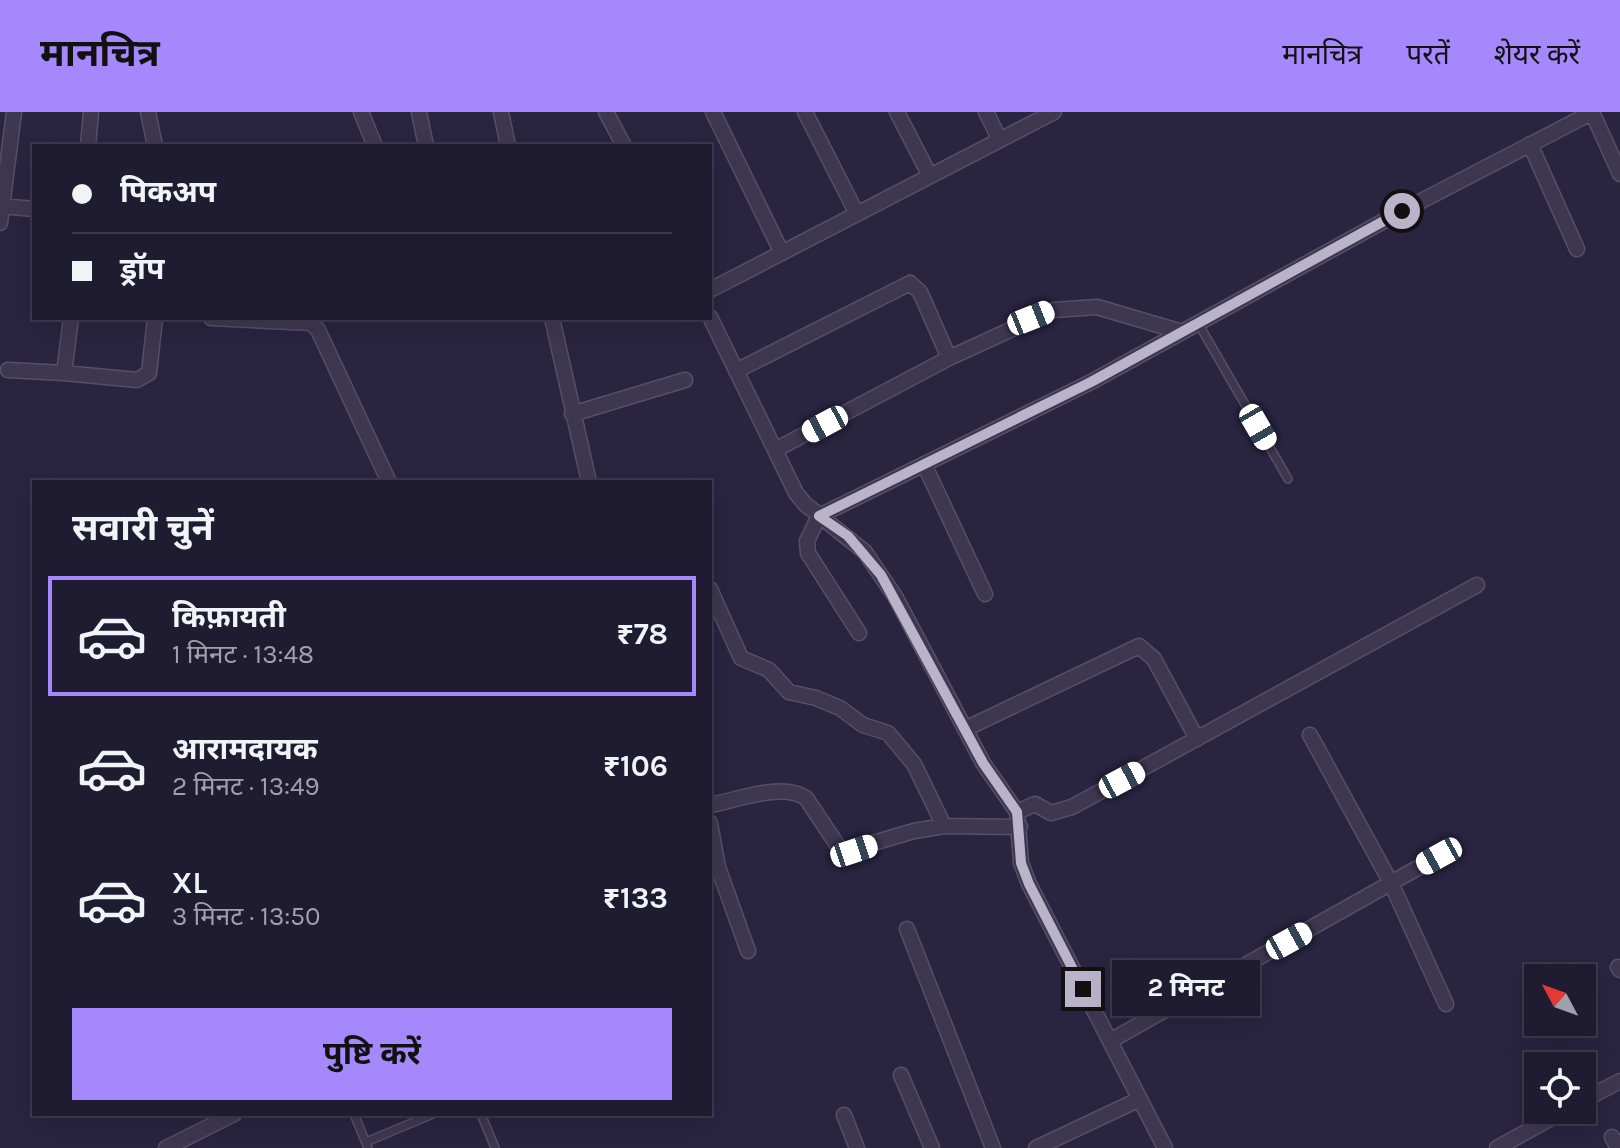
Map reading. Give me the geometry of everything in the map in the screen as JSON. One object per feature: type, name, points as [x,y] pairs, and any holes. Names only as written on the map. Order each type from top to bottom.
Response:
[{"type":"street","points":[[0,223],[14,112]]},
{"type":"street","points":[[88,144],[91,112]]},
{"type":"street","points":[[148,112],[155,144]]},
{"type":"street","points":[[361,112],[374,144]]},
{"type":"street","points":[[419,112],[426,144]]},
{"type":"street","points":[[501,112],[508,144]]},
{"type":"street","points":[[606,112],[623,144]]},
{"type":"street","points":[[713,112],[782,253]]},
{"type":"street","points":[[805,112],[857,214]]},
{"type":"street","points":[[897,112],[930,176]]},
{"type":"street","points":[[986,112],[1000,140]]},
{"type":"street","points":[[712,289],[1054,112]]},
{"type":"street","points":[[859,633],[808,553],[807,541],[819,516],[1091,382],[1593,112],[1620,174]]},
{"type":"street","points":[[1530,144],[1577,249]]},
{"type":"street","points":[[2,206],[32,209]]},
{"type":"street","points":[[736,371],[910,283],[920,292],[949,358]]},
{"type":"street","points":[[775,450],[1031,318],[1072,306],[1097,307],[1182,332]]},
{"type":"street","points":[[64,373],[71,320]]},
{"type":"street","points":[[8,370],[142,378],[151,364],[155,320]]},
{"type":"street","points":[[302,320],[318,330],[388,480]]},
{"type":"street","points":[[552,320],[588,480]]},
{"type":"street","points":[[711,320],[796,493],[819,516],[848,536],[881,575],[983,763],[1017,812],[1021,863],[1029,884],[1165,1148]]},
{"type":"street","points":[[572,414],[685,380]]},
{"type":"street","points":[[924,464],[985,594]]},
{"type":"street","points":[[1017,812],[1035,804],[1051,813],[1072,807],[1477,585]]},
{"type":"street","points":[[712,593],[741,658],[769,670],[789,692],[816,698],[840,708],[863,725],[888,733],[914,764],[944,826]]},
{"type":"street","points":[[965,729],[1139,646],[1154,659],[1197,739]]},
{"type":"street","points":[[1310,735],[1391,883],[1446,1004]]},
{"type":"street","points":[[712,805],[780,792],[799,793],[806,798],[840,849],[846,851],[944,826],[1020,827]]},
{"type":"street","points":[[712,846],[714,869],[748,951]]},
{"type":"street","points":[[1110,1041],[1439,856]]},
{"type":"street","points":[[907,929],[993,1148]]},
{"type":"street","points":[[901,1075],[932,1148]]},
{"type":"street","points":[[1596,1094],[1620,1081]]},
{"type":"street","points":[[1038,1147],[1140,1099]]},
{"type":"street","points":[[844,1115],[857,1148]]},
{"type":"street","points":[[166,1148],[230,1116]]},
{"type":"street","points":[[1497,1148],[1541,1124]]},
{"type":"lane","points":[[1198,323],[1288,479]]},
{"type":"lane","points":[[355,1116],[367,1145],[429,1116]]},
{"type":"lane","points":[[482,1116],[495,1148]]},
{"type":"route","points":[[1083,989],[1021,863],[1017,812],[983,763],[881,575],[865,552],[819,516],[1091,382],[1402,211]]}]
